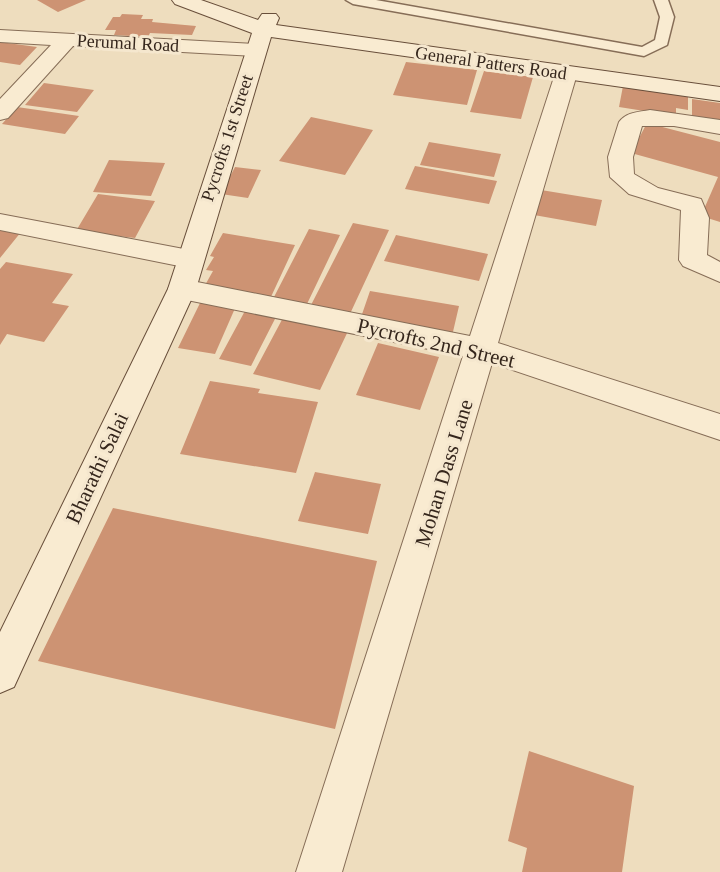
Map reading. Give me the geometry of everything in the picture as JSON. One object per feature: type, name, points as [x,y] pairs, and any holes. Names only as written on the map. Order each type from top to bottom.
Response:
[{"type":"street","points":[[182,0],[262,32]]},
{"type":"street","points":[[228,0],[262,32]]},
{"type":"street","name":"Perumal Road","points":[[0,36],[68,39],[262,32]]},
{"type":"street","name":"General Patters Road","points":[[262,32],[645,61],[720,80]]},
{"type":"street","name":"General Patters Road","points":[[262,32],[720,94]]},
{"type":"street","name":"Pycrofts 1st Street","points":[[185,274],[262,32]]},
{"type":"street","points":[[0,113],[68,39]]},
{"type":"street","name":"Mohan Dass Lane","points":[[319,872],[483,349],[566,74]]},
{"type":"street","points":[[720,127],[639,117],[631,122],[620,166],[622,178],[630,187],[692,206],[698,216],[692,246],[693,260],[720,273]]},
{"type":"street","name":"Pycrofts 2nd Street","points":[[0,222],[185,274],[483,349],[720,427]]},
{"type":"street","name":"Bharathi Salai","points":[[0,674],[185,274]]},
{"type":"lane","points":[[352,0],[645,61],[662,42],[667,17],[661,0]]},
{"type":"building","points":[[37,0],[86,0],[58,12]]},
{"type":"building","points":[[122,14],[143,15],[141,19],[153,19],[152,22],[196,26],[192,35],[150,33],[148,37],[114,35],[116,30],[105,30],[113,17],[120,17]]},
{"type":"building","points":[[0,42],[37,47],[20,65],[0,62]]},
{"type":"building","points":[[406,62],[477,70],[467,105],[393,95]]},
{"type":"building","points":[[484,71],[533,77],[521,119],[470,112]]},
{"type":"building","points":[[44,83],[94,90],[77,112],[25,105]]},
{"type":"building","points":[[623,86],[688,97],[688,110],[676,108],[676,116],[619,107]]},
{"type":"building","points":[[692,99],[720,103],[720,122],[692,118]]},
{"type":"building","points":[[17,107],[79,116],[65,134],[2,124]]},
{"type":"building","points":[[311,117],[373,130],[345,175],[279,161]]},
{"type":"building","points":[[647,123],[720,142],[720,222],[701,216],[718,177],[631,153]]},
{"type":"building","points":[[429,142],[501,154],[494,177],[420,165]]},
{"type":"building","points":[[109,160],[165,163],[151,196],[93,192]]},
{"type":"building","points":[[415,166],[497,181],[489,204],[405,189]]},
{"type":"building","points":[[235,167],[261,170],[248,198],[221,194]]},
{"type":"building","points":[[541,190],[602,200],[596,226],[534,215]]},
{"type":"building","points":[[98,194],[155,201],[135,238],[76,231]]},
{"type":"building","points":[[353,223],[389,230],[349,316],[310,307]]},
{"type":"building","points":[[0,228],[21,232],[0,258]]},
{"type":"building","points":[[309,229],[340,235],[307,304],[274,297]]},
{"type":"building","points":[[223,233],[295,245],[270,299],[204,287],[213,271],[206,270],[214,257],[210,256]]},
{"type":"building","points":[[396,235],[488,254],[479,281],[384,261]]},
{"type":"building","points":[[6,262],[73,274],[52,303],[69,306],[44,342],[7,334],[0,345],[0,269]]},
{"type":"building","points":[[370,291],[459,306],[452,336],[360,320]]},
{"type":"building","points":[[201,301],[236,306],[215,354],[178,348]]},
{"type":"building","points":[[246,309],[277,315],[251,366],[219,359]]},
{"type":"building","points":[[285,314],[349,329],[320,390],[253,374]]},
{"type":"building","points":[[378,343],[439,357],[420,410],[356,395]]},
{"type":"building","points":[[210,381],[260,389],[258,393],[318,402],[296,473],[180,454]]},
{"type":"building","points":[[315,472],[381,484],[368,534],[298,521]]},
{"type":"building","points":[[113,508],[377,561],[335,729],[38,661]]},
{"type":"building","points":[[529,751],[634,786],[622,872],[522,872],[527,848],[508,841]]}]
